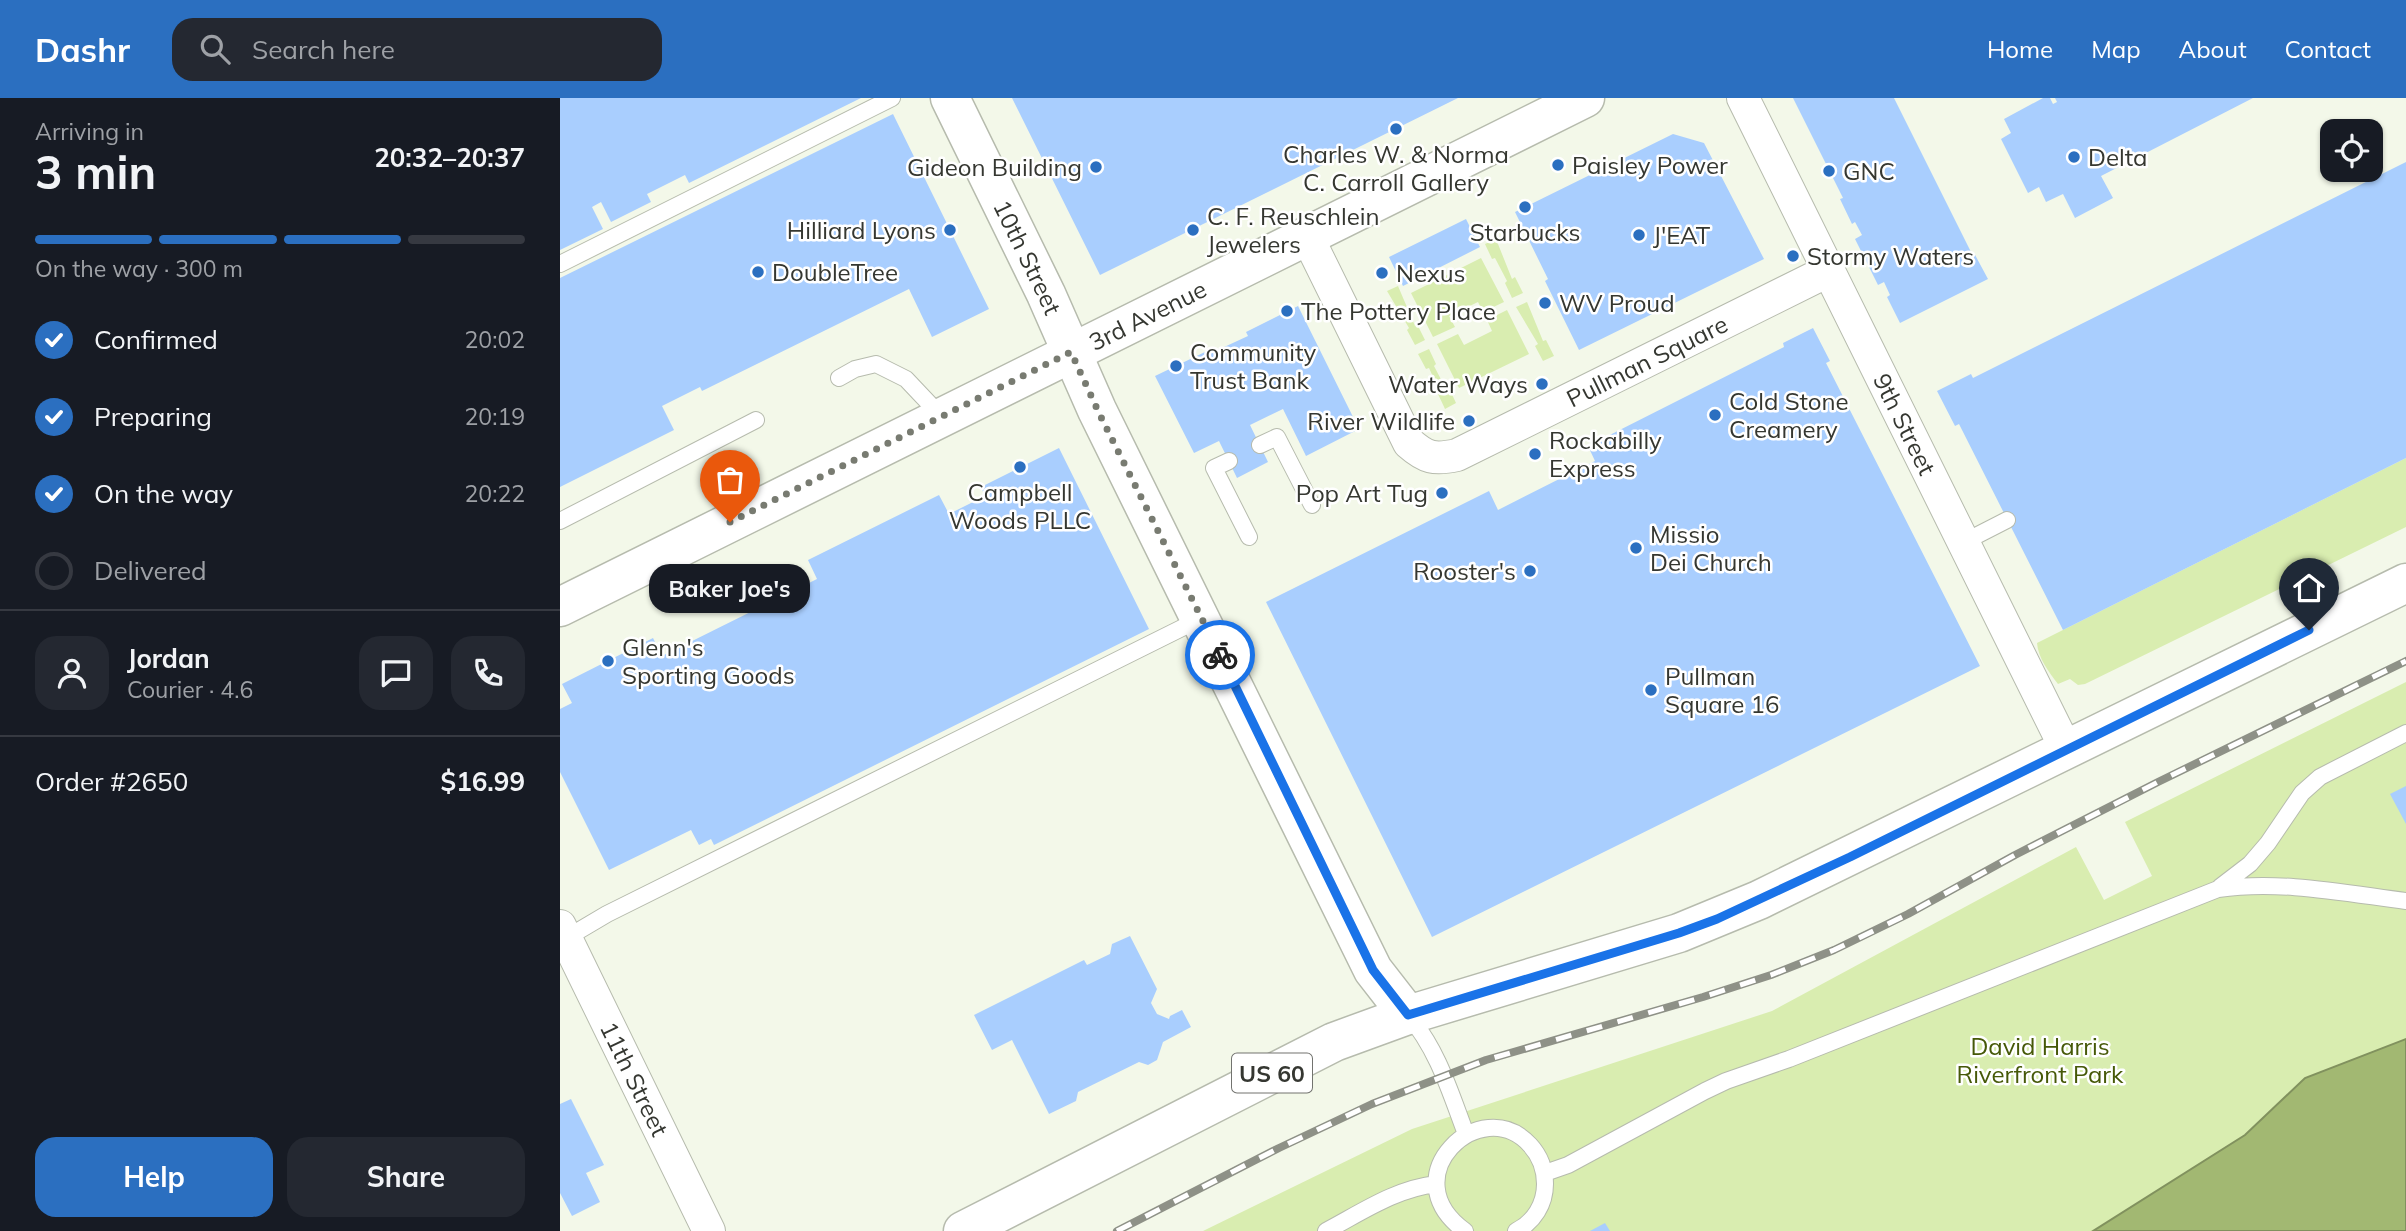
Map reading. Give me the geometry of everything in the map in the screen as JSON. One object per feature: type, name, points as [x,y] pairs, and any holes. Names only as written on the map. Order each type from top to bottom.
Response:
[{"type":"street","name":"10th Street","points":[[950,98],[1040,282],[1099,413],[1373,970],[1408,1015]]},
{"type":"street","name":"3rd Avenue","points":[[560,607],[1586,98]]},
{"type":"street","name":"9th Street","points":[[1743,98],[2066,749]]},
{"type":"street","name":"Pullman Square","points":[[1307,236],[1409,443],[1422,454],[1439,458],[1457,455],[1828,271]]},
{"type":"street","name":"US 60","points":[[963,1231],[1334,1042],[1408,1015],[1717,919],[1850,857],[2406,583]]},
{"type":"street","name":"11th Street","points":[[562,936],[709,1231]]},
{"type":"lane","points":[[560,264],[892,98]]},
{"type":"lane","points":[[839,378],[855,369],[876,364],[906,379],[942,416]]},
{"type":"lane","points":[[560,522],[756,420]]},
{"type":"lane","points":[[1261,445],[1277,437],[1312,505]]},
{"type":"lane","points":[[1229,461],[1214,468],[1249,537]]},
{"type":"lane","points":[[1964,542],[2007,520]]},
{"type":"lane","points":[[562,936],[1202,618]]},
{"type":"lane","points":[[1545,1173],[1568,1165],[1726,1081],[1789,1059],[2218,889],[2250,864],[2268,844],[2302,793],[2320,777],[2406,733]]},
{"type":"lane","points":[[2218,889],[2268,885],[2406,901]]},
{"type":"lane","points":[[1408,1015],[1422,1031],[1436,1055],[1466,1135]]},
{"type":"lane","points":[[1465,1231],[1450,1221],[1440,1203],[1436,1184],[1439,1164],[1450,1147],[1466,1135],[1485,1128],[1506,1130],[1524,1139],[1538,1154],[1545,1173],[1545,1194],[1538,1212],[1524,1227],[1516,1231]]},
{"type":"lane","points":[[1326,1231],[1393,1195],[1418,1186],[1436,1184]]},
{"type":"green space","points":[[1496,239],[1512,279],[1515,277],[1523,293],[1512,298],[1505,283],[1507,281],[1485,244]]},
{"type":"green space","points":[[1481,258],[1504,302],[1483,312],[1478,302],[1449,316],[1455,327],[1433,337],[1411,293]]},
{"type":"green space","points":[[1398,286],[1415,326],[1417,324],[1425,340],[1415,345],[1407,330],[1409,328],[1387,291]]},
{"type":"green space","points":[[1527,302],[1543,341],[1546,340],[1554,356],[1543,361],[1535,346],[1538,344],[1516,307]]},
{"type":"green space","points":[[1507,310],[1529,354],[1459,388],[1437,344],[1458,334],[1464,345],[1492,331],[1487,320]]},
{"type":"green space","points":[[1429,349],[1436,364],[1434,366],[1456,403],[1445,409],[1429,368],[1426,369],[1418,354]]},
{"type":"green space","points":[[2406,458],[2406,527],[2085,684],[2078,685],[2070,679],[2058,684],[2044,665],[2037,643]]},
{"type":"green space","name":"David Harris Riverfront Park","points":[[2406,682],[2406,1039],[2305,1078],[2245,1135],[2093,1231],[1203,1231],[1412,1129],[1772,1011],[2076,847],[2104,900],[2152,876],[2125,822]]},
{"type":"shaded area","points":[[2406,1039],[2406,1231],[2093,1231],[2245,1135],[2305,1078]]},
{"type":"building","points":[[560,98],[861,98],[689,183],[685,175],[647,194],[651,202],[611,222],[601,202],[592,207],[603,229],[560,250]]},
{"type":"building","points":[[1012,98],[1458,98],[1100,275]]},
{"type":"building","points":[[1793,98],[1894,98],[1972,254],[1974,253],[1988,279],[1900,323],[1887,297],[1890,295],[1884,282],[1878,285],[1855,239],[1862,235],[1855,222],[1852,224],[1840,199],[1843,198]]},
{"type":"building","name":"Delta","points":[[2043,98],[2050,98],[2053,104],[2057,102],[2055,98],[2253,98],[2101,176],[2113,198],[2075,218],[2063,194],[2046,202],[2039,187],[2028,193],[2001,139],[2011,133],[2004,119]]},
{"type":"building","name":"DoubleTree","points":[[893,114],[989,309],[932,337],[909,289],[702,391],[700,387],[662,406],[674,430],[560,487],[560,278]]},
{"type":"building","name":"J'EAT","points":[[1673,134],[1704,143],[1764,259],[1579,350],[1515,212]]},
{"type":"building","points":[[2406,162],[2406,458],[2063,630],[1959,424],[1955,426],[1937,391],[1971,374],[1973,378],[2366,182],[2383,182],[2383,173]]},
{"type":"building","points":[[1466,219],[1480,247],[1403,286],[1389,257]]},
{"type":"building","points":[[1298,306],[1359,429],[1306,456],[1283,409],[1250,425],[1268,462],[1237,478],[1219,441],[1194,453],[1155,376],[1207,351],[1209,354],[1248,336],[1246,332]]},
{"type":"building","name":"Pullman Square 16","points":[[1813,328],[1830,361],[1826,363],[1980,666],[1432,937],[1266,602],[1489,491],[1498,510],[1595,461],[1588,446],[1784,347],[1783,343]]},
{"type":"building","points":[[1059,448],[1149,629],[714,845],[711,839],[699,845],[691,830],[609,870],[560,772],[560,709],[572,703],[562,684],[653,638],[662,656],[817,579],[808,560],[939,495],[949,514],[985,496],[981,487]]},
{"type":"building","points":[[2406,786],[2406,824],[2390,794]]},
{"type":"building","points":[[1130,936],[1157,989],[1151,1003],[1157,1014],[1169,1019],[1182,1010],[1191,1027],[1163,1042],[1157,1060],[1148,1065],[1139,1062],[1078,1092],[1076,1101],[1049,1114],[1012,1040],[992,1050],[974,1015],[1084,960],[1087,965],[1110,954],[1112,944]]},
{"type":"building","points":[[571,1099],[604,1165],[586,1173],[600,1202],[572,1216],[560,1193],[560,1104]]},
{"type":"building","points":[[1605,1223],[1610,1231],[1590,1231]]},
{"type":"railway","points":[[1117,1231],[1372,1104],[1486,1060],[1703,997],[1771,975],[1834,950],[1908,914],[2015,855],[2158,782],[2406,661]]},
{"type":"way so far","points":[[730,522],[1071,352],[1220,655]]},
{"type":"place","name":"Charles W. & Norma C. Carroll Gallery","points":[[1396,129]]},
{"type":"place","name":"Delta","points":[[2074,157]]},
{"type":"place","name":"Paisley Power","points":[[1558,165]]},
{"type":"place","name":"Gideon Building","points":[[1096,167]]},
{"type":"place","name":"GNC","points":[[1829,171]]},
{"type":"place","name":"Starbucks","points":[[1525,207]]},
{"type":"place","name":"Hilliard Lyons","points":[[950,230]]},
{"type":"place","name":"C. F. Reuschlein Jewelers","points":[[1193,230]]},
{"type":"place","name":"J'EAT","points":[[1639,235]]},
{"type":"place","name":"Stormy Waters","points":[[1793,256]]},
{"type":"place","name":"DoubleTree","points":[[758,272]]},
{"type":"place","name":"Nexus","points":[[1382,273]]},
{"type":"place","name":"WV Proud","points":[[1545,303]]},
{"type":"place","name":"The Pottery Place","points":[[1287,311]]},
{"type":"place","name":"Community Trust Bank","points":[[1176,366]]},
{"type":"place","name":"Water Ways","points":[[1542,384]]},
{"type":"place","name":"Cold Stone Creamery","points":[[1715,415]]},
{"type":"place","name":"River Wildlife","points":[[1469,421]]},
{"type":"place","name":"Rockabilly Express","points":[[1535,454]]},
{"type":"place","name":"Campbell Woods PLLC","points":[[1020,467]]},
{"type":"place","name":"Pop Art Tug","points":[[1442,493]]},
{"type":"place","name":"Baker Joe's","points":[[730,522]]},
{"type":"place","name":"Missio Dei Church","points":[[1636,548]]},
{"type":"place","name":"Rooster's","points":[[1530,571]]},
{"type":"place","name":"Glenn's Sporting Goods","points":[[608,661]]},
{"type":"place","name":"Pullman Square 16","points":[[1651,690]]},
{"type":"route","points":[[1220,655],[1373,970],[1408,1015],[1717,919],[1850,857],[2309,630]]}]
